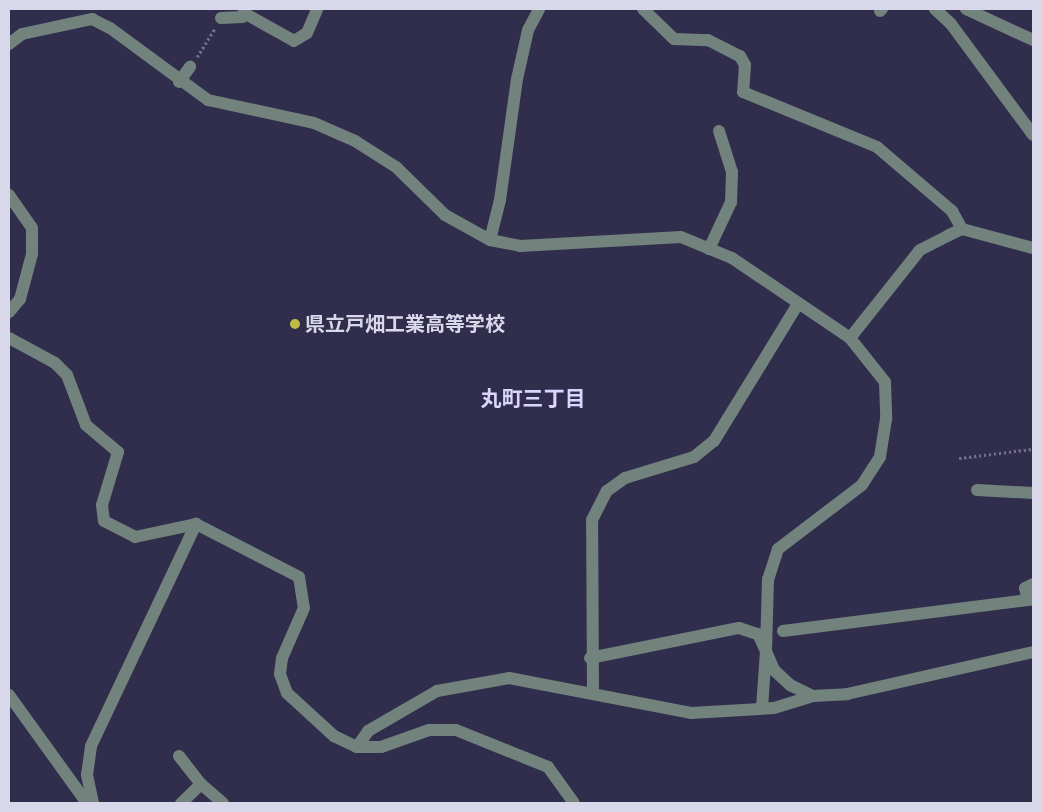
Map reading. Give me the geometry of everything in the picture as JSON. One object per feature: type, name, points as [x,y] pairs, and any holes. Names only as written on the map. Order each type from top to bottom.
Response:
[{"type":"street","points":[[221,18],[230,21],[245,11],[294,41],[307,33],[317,9]]},
{"type":"street","points":[[490,240],[500,200],[517,79],[528,30],[539,9]]},
{"type":"street","points":[[643,9],[674,39],[708,40],[740,56],[745,65],[743,92],[877,147],[952,211],[962,229]]},
{"type":"street","points":[[935,9],[951,24],[1033,135]]},
{"type":"street","points":[[966,9],[1033,40]]},
{"type":"street","points":[[9,44],[22,34],[92,19],[110,28],[179,82],[208,100],[314,123],[355,141],[396,168],[445,215],[490,240],[520,246],[681,237],[732,258],[850,338],[885,382],[886,419],[880,457],[862,485],[778,549],[768,579],[762,708]]},
{"type":"street","points":[[179,82],[190,67]]},
{"type":"street","points":[[709,249],[731,202],[732,172],[719,131]]},
{"type":"street","points":[[9,195],[32,228],[32,254],[20,299],[9,312]]},
{"type":"street","points":[[850,338],[920,250],[962,229],[1033,248]]},
{"type":"street","points":[[593,691],[590,658],[592,520],[606,491],[625,478],[694,457],[714,441],[798,304]]},
{"type":"street","points":[[9,338],[55,363],[67,375],[86,424],[118,452],[102,505],[104,521],[135,536],[196,524],[299,578],[304,608],[282,658],[280,674],[287,693],[334,736],[357,747],[381,747],[429,730],[456,730],[548,767],[574,803]]},
{"type":"street","points":[[977,490],[1033,493]]},
{"type":"street","points":[[93,803],[87,775],[91,746],[196,524]]},
{"type":"street","points":[[783,631],[1031,599],[1025,588],[1033,584]]},
{"type":"street","points":[[590,658],[739,628],[758,634],[774,670],[790,685],[813,696]]},
{"type":"street","points":[[357,747],[368,731],[401,710],[466,683],[509,678],[593,691],[690,713],[798,704],[813,696],[847,694],[1033,652]]},
{"type":"street","points":[[9,695],[87,803]]},
{"type":"street","points":[[179,756],[201,784],[223,803]]},
{"type":"street","points":[[181,803],[201,784]]},
{"type":"path","points":[[190,67],[221,18]]},
{"type":"path","points":[[959,458],[1033,448]]},
{"type":"place","name":"県立戸畑工業高等学校","points":[[295,324]]},
{"type":"district","name":"丸町三丁目","points":[[533,399]]}]
